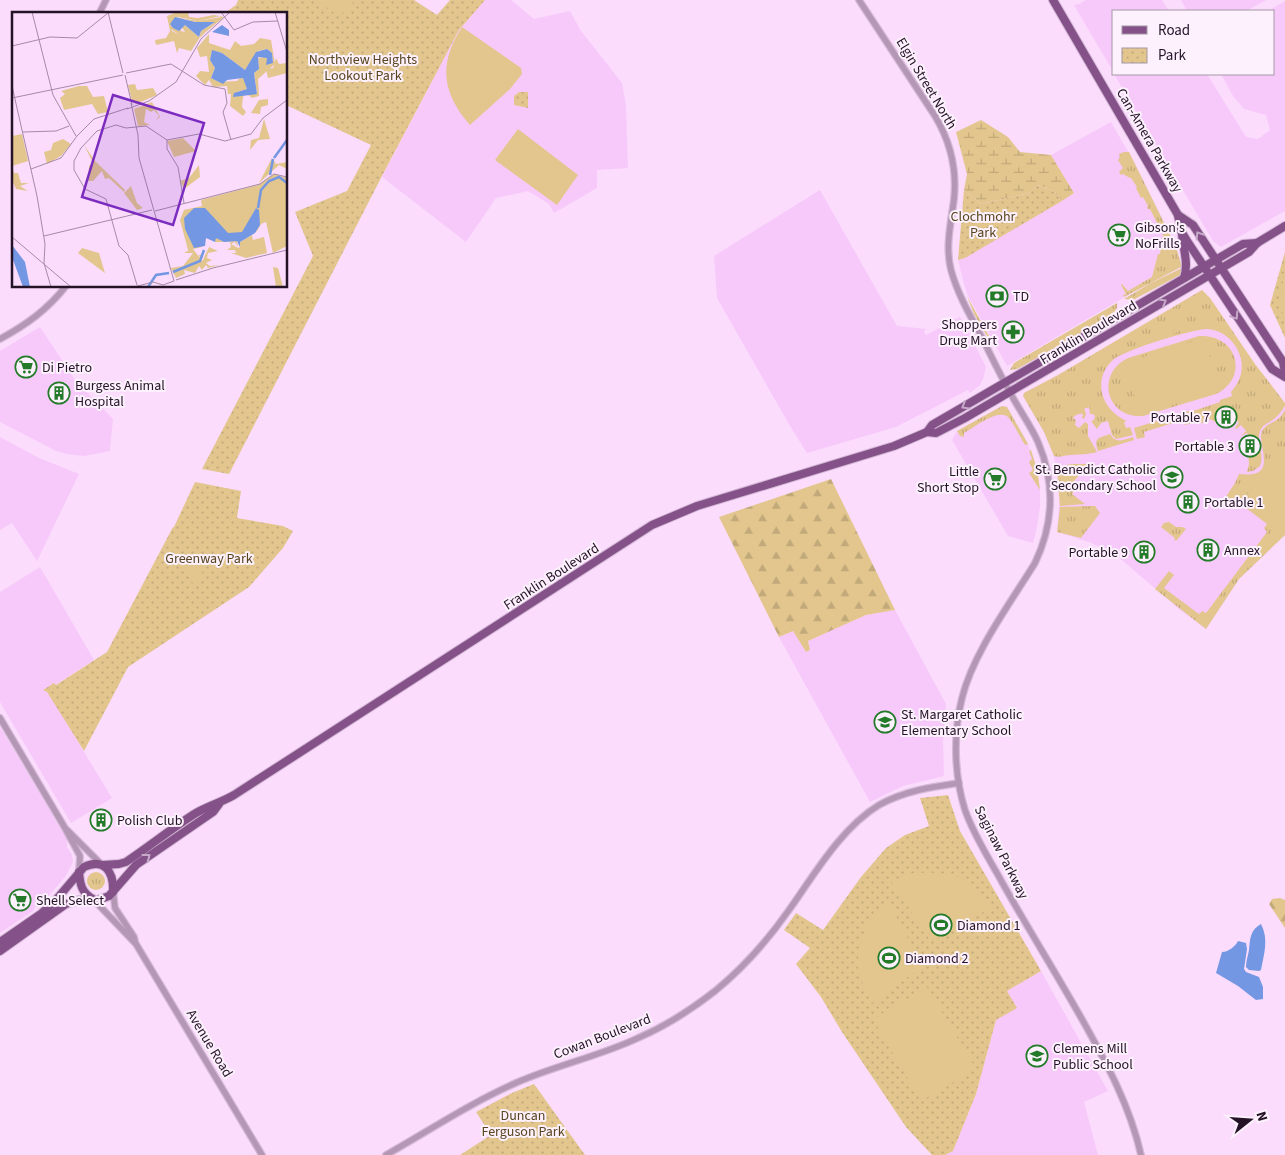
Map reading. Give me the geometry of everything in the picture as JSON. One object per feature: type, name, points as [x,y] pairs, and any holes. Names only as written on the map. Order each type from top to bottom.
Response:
[{"type":"main road","name":"Can-Amera Parkway","points":[[1053,0],[1178,215],[1181,231],[1272,369],[1285,377]]},
{"type":"main road","name":"Can-Amera Parkway","points":[[1178,215],[1193,225],[1214,260],[1283,362],[1285,373]]},
{"type":"main road","name":"Franklin Boulevard","points":[[113,892],[136,865],[212,812],[219,804],[490,632],[652,525],[697,506],[889,448],[926,432],[932,425],[1214,260],[1243,244],[1256,242],[1285,226]]},
{"type":"main road","points":[[1181,231],[1187,263],[1184,278]]},
{"type":"main road","name":"Franklin Boulevard","points":[[926,432],[936,433],[1010,392],[1249,252],[1256,242]]},
{"type":"main road","name":"Franklin Boulevard","points":[[103,865],[126,862],[171,829],[209,806],[219,804]]},
{"type":"main road","points":[[0,942],[42,913],[65,890],[79,872],[88,865],[103,865],[111,874],[113,892],[104,899],[79,900],[66,904],[0,951]]},
{"type":"main road","points":[[79,872],[81,888],[87,896],[93,899]]},
{"type":"street","points":[[100,12],[106,0]]},
{"type":"street","name":"Elgin Street North","points":[[860,0],[935,116],[947,140],[952,158],[954,179],[948,245],[952,272],[957,290],[1005,383]]},
{"type":"street","points":[[0,340],[39,315],[64,288]]},
{"type":"street","name":"Saginaw Parkway","points":[[1005,383],[1035,437],[1046,464],[1050,487],[1050,513],[1045,538],[1035,563],[983,648],[962,697],[956,738],[959,783],[966,811],[974,831],[1026,926],[1111,1071],[1131,1118],[1141,1155]]},
{"type":"street","points":[[0,718],[66,828],[103,865]]},
{"type":"street","name":"Cowan Boulevard","points":[[386,1155],[481,1099],[543,1072],[638,1038],[689,1010],[723,984],[759,948],[828,855],[855,825],[879,806],[904,794],[959,783]]},
{"type":"street","points":[[66,828],[80,856],[79,872]]},
{"type":"street","name":"Avenue Road","points":[[113,892],[114,908],[134,937],[136,944]]},
{"type":"street","name":"Avenue Road","points":[[93,899],[136,944],[262,1155]]},
{"type":"shaded area","points":[[485,0],[511,0],[534,19],[570,11],[581,31],[622,83],[626,106],[628,168],[597,170],[597,188],[554,213],[549,204],[528,191],[496,198],[466,242],[382,177],[459,30]]},
{"type":"shaded area","points":[[1086,0],[1162,0],[1168,10],[1112,10],[1112,70],[1074,5]]},
{"type":"shaded area","points":[[1181,0],[1266,0],[1248,10],[1186,10]]},
{"type":"shaded area","points":[[1285,1],[1285,211],[1221,247],[1213,241],[1115,75],[1208,75],[1246,137],[1258,139],[1270,130],[1266,115],[1244,109],[1233,96],[1222,75],[1275,75],[1275,10],[1270,10]]},
{"type":"shaded area","points":[[1111,122],[1134,162],[1176,247],[1181,267],[1147,284],[1007,366],[968,296],[958,260],[1074,193],[1051,155]]},
{"type":"shaded area","points":[[820,190],[897,326],[927,329],[924,331],[926,335],[960,317],[986,367],[980,385],[970,393],[968,390],[896,427],[807,453],[717,298],[714,256]]},
{"type":"shaded area","name":"St. Benedict Catholic Secondary School","points":[[1166,313],[1226,327],[1285,408],[1285,535],[1239,579],[1206,629],[1180,610],[1115,554],[1089,542],[1057,532],[1060,495],[1053,454],[1044,432],[1023,396],[1024,393],[1063,373]]},
{"type":"shaded area","points":[[40,327],[75,380],[113,419],[110,451],[84,456],[67,454],[56,451],[0,422],[0,351]]},
{"type":"shaded area","points":[[1002,406],[1007,407],[1028,444],[1037,469],[1040,506],[1033,543],[1008,536],[952,440],[957,431]]},
{"type":"shaded area","points":[[0,437],[39,458],[79,474],[37,561],[12,523],[0,530]]},
{"type":"shaded area","points":[[40,567],[94,660],[44,691],[47,691],[112,798],[71,823],[0,702],[0,592]]},
{"type":"shaded area","name":"St. Margaret Catholic Elementary School","points":[[895,610],[946,704],[943,741],[944,776],[903,786],[870,802],[779,637],[793,631],[806,652],[810,650],[808,641],[866,615]]},
{"type":"shaded area","points":[[0,727],[67,839],[67,847],[72,855],[73,862],[65,877],[48,897],[37,904],[33,911],[0,933]]},
{"type":"shaded area","name":"Clemens Mill Public School","points":[[1041,971],[1108,1091],[1084,1102],[1098,1155],[945,1155],[953,1151],[976,1094],[996,1020],[1007,991]]},
{"type":"green space","name":"Northview Heights Lookout Park","points":[[238,0],[414,0],[437,15],[450,0],[485,0],[459,30],[229,474],[202,469],[313,256],[295,212],[347,191],[371,145],[288,106],[288,12],[226,12],[236,5]]},
{"type":"green space","points":[[317,0],[354,0],[350,8],[338,16]]},
{"type":"green space","points":[[462,27],[521,68],[522,74],[510,89],[470,125],[454,101],[446,78],[449,53]]},
{"type":"green space","points":[[519,92],[528,92],[528,108],[514,105],[514,96]]},
{"type":"green space","points":[[981,120],[1008,137],[1020,152],[1051,155],[1074,193],[1062,201],[1053,191],[1038,185],[1029,193],[981,204],[964,190],[967,174],[956,132]]},
{"type":"green space","points":[[518,129],[578,175],[557,205],[495,160]]},
{"type":"green space","points":[[1129,152],[1134,162],[1176,247],[1181,267],[1124,297],[1123,295],[1126,294],[1122,284],[1128,291],[1152,277],[1158,254],[1160,254],[1163,235],[1131,178],[1123,174],[1121,175],[1119,172],[1123,168],[1118,160],[1119,154]]},
{"type":"green space","name":"Clochmohr Park","points":[[1038,185],[1053,191],[1062,201],[965,258],[958,260],[964,190],[981,204],[1029,193]]},
{"type":"green space","points":[[1285,252],[1285,338],[1270,305]]},
{"type":"green space","points":[[1184,267],[1180,275],[1133,300],[1124,299],[1151,283]]},
{"type":"green space","points":[[1285,271],[1285,323],[1281,297]]},
{"type":"green space","points":[[1202,290],[1210,298],[1255,364],[1285,403],[1285,406],[1278,415],[1261,428],[1259,435],[1262,457],[1260,466],[1253,471],[1247,472],[1249,464],[1248,451],[1254,449],[1252,441],[1245,443],[1251,439],[1247,433],[1241,436],[1246,431],[1241,425],[1235,428],[1239,422],[1233,418],[1228,422],[1231,417],[1225,413],[1221,418],[1227,427],[1207,418],[1204,418],[1203,423],[1196,423],[1193,411],[1232,396],[1231,392],[1240,379],[1242,369],[1241,358],[1231,340],[1218,331],[1207,329],[1174,336],[1130,351],[1113,360],[1106,368],[1102,377],[1102,394],[1111,410],[1127,421],[1124,422],[1126,428],[1130,427],[1133,435],[1116,439],[1112,435],[1108,421],[1101,423],[1097,429],[1091,421],[1094,420],[1095,416],[1090,414],[1089,407],[1096,405],[1084,408],[1086,414],[1084,419],[1082,418],[1083,414],[1076,415],[1073,418],[1076,420],[1075,425],[1079,428],[1085,422],[1088,424],[1088,436],[1097,452],[1056,457],[1023,396],[1024,393]]},
{"type":"green space","points":[[967,296],[990,338],[988,338],[974,314]]},
{"type":"green space","points":[[1117,303],[1115,311],[1099,323],[1017,369],[1010,370],[1014,363]]},
{"type":"green space","points":[[1182,325],[1184,329],[1180,331],[1142,342],[1177,329],[1141,339]]},
{"type":"green space","points":[[1199,336],[1212,337],[1230,349],[1236,368],[1227,387],[1216,394],[1143,416],[1130,415],[1120,410],[1113,403],[1109,394],[1108,384],[1111,374],[1118,365],[1128,358]]},
{"type":"green space","points":[[1204,338],[1220,389],[1140,414],[1124,363]]},
{"type":"green space","points":[[1092,393],[1096,405],[1073,412],[1069,399]]},
{"type":"green space","points":[[1002,406],[1007,407],[1028,444],[1025,445],[1009,418],[1005,415],[986,419],[964,433],[964,437],[960,436],[957,431]]},
{"type":"green space","points":[[1285,410],[1285,535],[1239,579],[1206,629],[1155,589],[1169,571],[1174,575],[1164,588],[1199,614],[1202,611],[1206,613],[1267,532],[1264,528],[1267,524],[1233,498],[1230,502],[1225,498],[1239,474],[1252,474],[1259,471],[1263,466],[1262,431],[1279,418]]},
{"type":"green space","points":[[1189,411],[1192,423],[1185,425],[1183,420],[1144,432],[1145,437],[1137,439],[1134,428]]},
{"type":"green space","points":[[1110,434],[1117,440],[1133,437],[1134,440],[1098,451],[1096,443],[1098,438]]},
{"type":"green space","points":[[1031,450],[1037,469],[1040,490],[1029,473],[1033,470],[1029,462],[1032,459],[1029,451]]},
{"type":"green space","points":[[1285,458],[1285,526],[1280,530],[1247,494]]},
{"type":"green space","points":[[1088,464],[1092,466],[1087,472],[1083,470],[1070,486],[1074,491],[1072,494],[1085,504],[1060,506],[1057,471],[1062,466]]},
{"type":"green space","points":[[831,479],[895,610],[866,615],[808,641],[810,650],[806,652],[793,631],[779,637],[719,517]]},
{"type":"green space","name":"Greenway Park","points":[[195,482],[241,491],[237,518],[283,526],[293,531],[283,548],[249,587],[128,667],[84,751],[47,692],[43,690],[54,683],[56,685],[107,652],[174,527]]},
{"type":"green space","points":[[1095,506],[1100,513],[1081,538],[1057,532],[1060,507]]},
{"type":"green space","points":[[1169,522],[1176,527],[1186,529],[1176,541],[1175,538],[1161,527],[1164,523]]},
{"type":"green space","points":[[195,557],[205,579],[193,584],[184,561]]},
{"type":"green space","points":[[948,795],[960,831],[1041,971],[1007,991],[1017,1008],[996,1020],[976,1094],[953,1151],[945,1155],[932,1155],[906,1127],[842,1032],[821,997],[796,964],[810,948],[784,930],[796,913],[823,930],[861,877],[886,848],[905,835],[929,826],[920,798]]},
{"type":"green space","points":[[92,872],[100,872],[105,877],[103,888],[92,890],[87,885],[87,877]]},
{"type":"green space","name":"Diamond 1","points":[[912,873],[938,873],[958,877],[975,887],[992,907],[931,942],[891,881]]},
{"type":"green space","points":[[1280,898],[1285,900],[1285,928],[1269,904],[1272,899]]},
{"type":"green space","name":"Diamond 2","points":[[889,903],[923,966],[872,1003],[860,976],[858,967],[859,954],[865,929],[872,915],[875,911]]},
{"type":"green space","points":[[927,987],[976,1069],[921,1101],[873,1019]]},
{"type":"green space","name":"Duncan Ferguson Park","points":[[534,1084],[585,1155],[460,1155],[491,1135],[476,1112]]},
{"type":"water","points":[[1261,924],[1265,941],[1261,970],[1249,970],[1246,965],[1250,939],[1257,926]]},
{"type":"water","points":[[1238,941],[1246,943],[1244,969],[1246,972],[1259,977],[1263,987],[1263,999],[1256,1000],[1238,986],[1216,973],[1222,952],[1231,949]]},
{"type":"place","name":"Gibson's NoFrills","points":[[1119,235]]},
{"type":"place","name":"TD","points":[[997,296]]},
{"type":"place","name":"Shoppers Drug Mart","points":[[1013,332]]},
{"type":"place","name":"Di Pietro","points":[[26,367]]},
{"type":"place","name":"Burgess Animal Hospital","points":[[59,393]]},
{"type":"place","name":"Portable 7","points":[[1226,417]]},
{"type":"place","name":"Portable 3","points":[[1250,446]]},
{"type":"place","name":"St. Benedict Catholic Secondary School","points":[[1172,477]]},
{"type":"place","name":"Little Short Stop","points":[[995,479]]},
{"type":"place","name":"Portable 1","points":[[1188,502]]},
{"type":"place","name":"Annex","points":[[1208,550]]},
{"type":"place","name":"Portable 9","points":[[1144,552]]},
{"type":"place","name":"St. Margaret Catholic Elementary School","points":[[885,722]]},
{"type":"place","name":"Polish Club","points":[[101,820]]},
{"type":"place","name":"Shell Select","points":[[20,900]]},
{"type":"place","name":"Diamond 1","points":[[941,925]]},
{"type":"place","name":"Diamond 2","points":[[889,958]]},
{"type":"place","name":"Clemens Mill Public School","points":[[1037,1056]]}]
